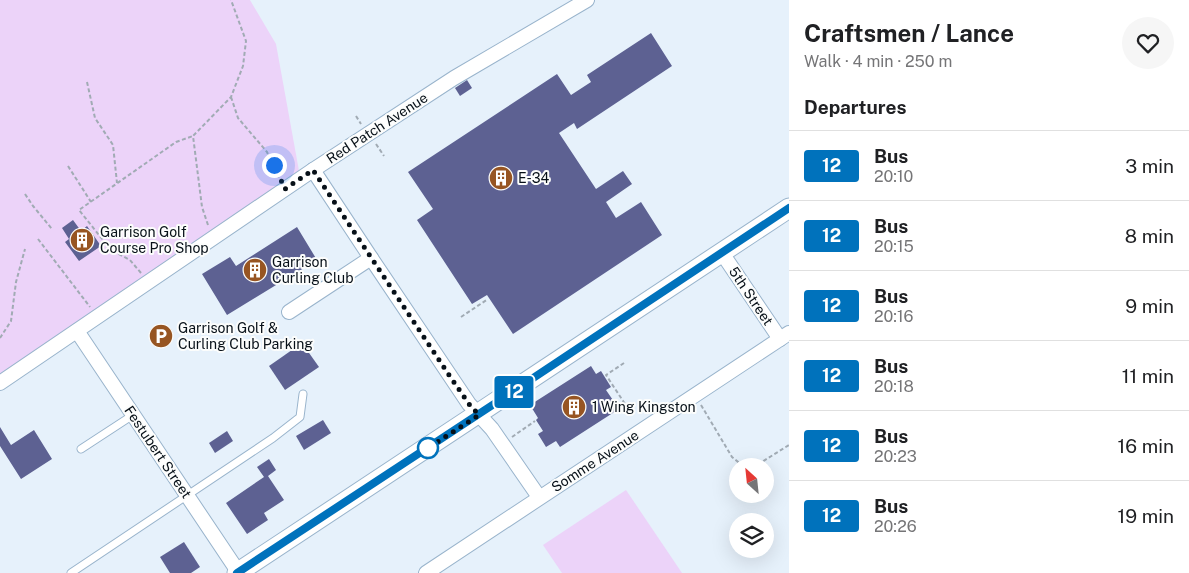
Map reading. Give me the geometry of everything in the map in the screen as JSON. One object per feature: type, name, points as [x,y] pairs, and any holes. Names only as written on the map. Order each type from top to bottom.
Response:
[{"type":"street","name":"Red Patch Avenue","points":[[0,383],[313,170],[454,78],[587,0]]},
{"type":"street","points":[[313,170],[469,404],[492,429],[539,497]]},
{"type":"street","points":[[238,573],[789,208]]},
{"type":"street","name":"5th Street","points":[[722,253],[784,336]]},
{"type":"street","points":[[289,312],[371,258]]},
{"type":"street","name":"Festubert Street","points":[[76,331],[238,573]]},
{"type":"street","name":"Somme Avenue","points":[[426,573],[784,336]]},
{"type":"lane","points":[[71,573],[273,438],[300,417],[303,394]]},
{"type":"lane","points":[[81,449],[133,415]]},
{"type":"path","points":[[148,282],[130,260],[111,250],[79,210],[176,142],[193,136],[232,98],[242,66],[246,40],[231,0]]},
{"type":"path","points":[[87,82],[95,118],[113,145],[117,183]]},
{"type":"path","points":[[232,98],[238,118],[267,152],[285,189]]},
{"type":"path","points":[[193,136],[202,207],[212,238]]},
{"type":"path","points":[[68,166],[91,202]]},
{"type":"path","points":[[25,194],[52,229]]},
{"type":"path","points":[[38,239],[97,317]]},
{"type":"path","points":[[0,338],[10,321],[16,282],[25,248]]},
{"type":"path","points":[[461,317],[488,299]]},
{"type":"path","points":[[624,364],[606,375],[627,408]]},
{"type":"path","points":[[694,395],[733,458]]},
{"type":"path","points":[[502,444],[535,421]]},
{"type":"path","points":[[768,458],[789,445]]},
{"type":"shaded area","points":[[0,0],[250,0],[276,44],[301,182],[0,376]]},
{"type":"shaded area","points":[[626,490],[682,573],[562,573],[543,545]]},
{"type":"building","name":"E-34","points":[[651,33],[672,66],[577,129],[574,123],[559,133],[596,189],[623,171],[632,184],[606,202],[616,218],[641,202],[662,235],[513,334],[487,295],[472,304],[417,220],[433,209],[408,172],[557,74],[571,95],[591,82],[587,75]]},
{"type":"building","points":[[467,80],[472,88],[460,96],[455,88]]},
{"type":"building","name":"Garrison Golf Course Pro Shop","points":[[73,220],[81,231],[87,226],[101,246],[79,261],[65,242],[69,239],[62,228]]},
{"type":"building","name":"Garrison Curling Club","points":[[297,227],[317,260],[227,315],[202,274],[230,257],[236,266]]},
{"type":"building","points":[[302,343],[319,367],[285,390],[269,366]]},
{"type":"building","name":"1 Wing Kingston","points":[[591,366],[596,374],[601,371],[611,387],[606,390],[619,409],[560,447],[556,441],[546,447],[538,434],[543,431],[530,405]]},
{"type":"building","points":[[323,420],[331,433],[304,450],[296,436]]},
{"type":"building","points":[[0,427],[11,445],[34,430],[52,459],[21,479],[0,446]]},
{"type":"building","points":[[227,431],[233,441],[215,453],[209,443]]},
{"type":"building","points":[[269,459],[276,470],[268,476],[284,500],[264,513],[268,520],[247,534],[226,503],[264,477],[257,467]]},
{"type":"building","points":[[184,542],[200,567],[191,573],[170,573],[160,557]]},
{"type":"bus line","name":"12","points":[[237,573],[789,208]]},
{"type":"place","name":"E-34","points":[[501,178]]},
{"type":"place","name":"Garrison Golf Course Pro Shop","points":[[82,240]]},
{"type":"place","name":"Garrison Curling Club","points":[[255,270]]},
{"type":"place","name":"Garrison Golf & Curling Club Parking","points":[[161,336]]},
{"type":"place","name":"1 Wing Kingston","points":[[574,407]]},
{"type":"route","points":[[274,165],[285,189],[313,170],[449,375],[479,415],[428,448]]}]
